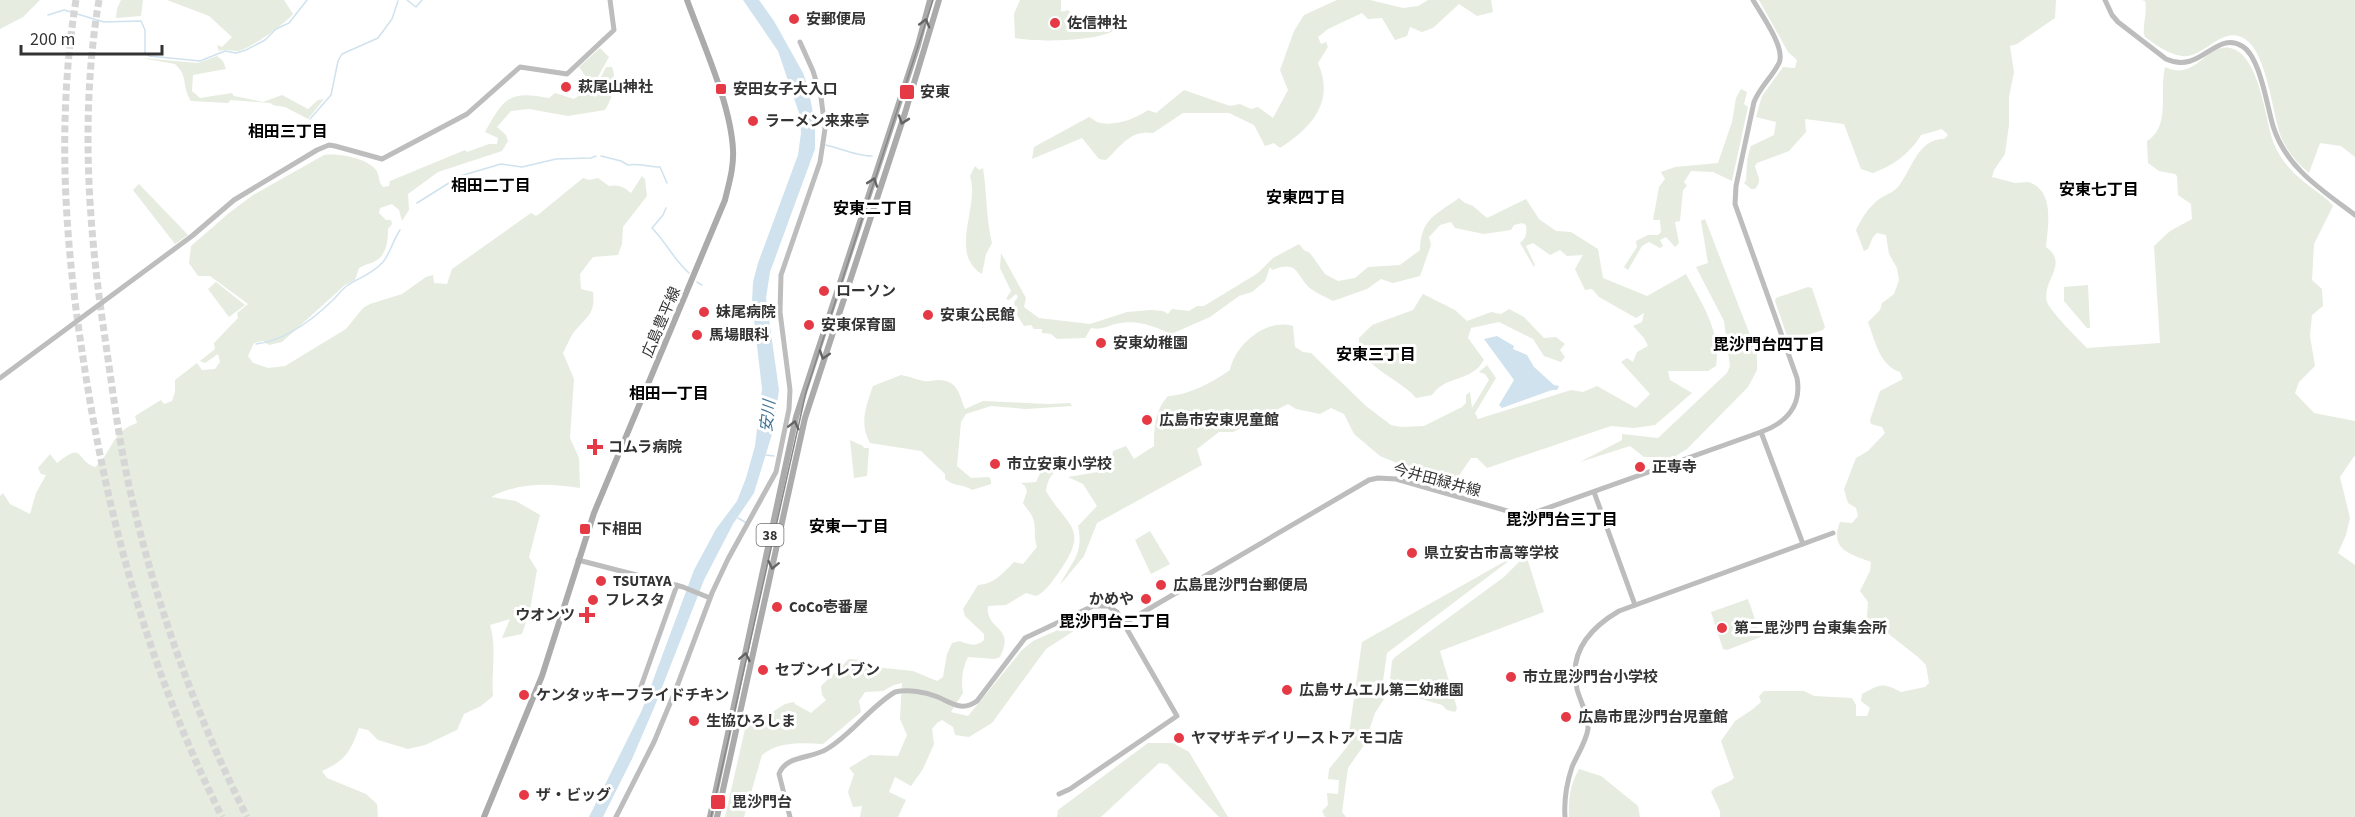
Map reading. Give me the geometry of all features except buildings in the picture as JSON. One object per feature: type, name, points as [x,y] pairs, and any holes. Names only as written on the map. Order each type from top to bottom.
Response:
[{"type":"main road","name":"広島豊平線","points":[[484,817],[542,676],[602,491],[720,211],[730,182],[733,151],[729,120],[687,0]]},
{"type":"main road","name":"38","points":[[710,817],[796,417],[918,45],[930,0]]},
{"type":"main road","name":"38","points":[[717,817],[805,418],[905,113],[939,0]]},
{"type":"street","points":[[0,378],[192,237],[234,200],[317,150],[329,145],[382,159],[467,114],[520,67],[567,74],[614,30],[610,0]]},
{"type":"street","name":"今井田緑井線","points":[[1123,624],[1369,480],[1396,479],[1525,516],[1761,432],[1783,422],[1795,405],[1798,387],[1735,204],[1736,186],[1754,102],[1759,90],[1781,58],[1778,44],[1753,0]]},
{"type":"street","points":[[2105,0],[2108,9],[2118,22],[2158,53],[2175,63],[2190,62],[2216,46],[2227,43],[2240,45],[2248,50],[2255,62],[2274,129],[2283,150],[2306,178],[2355,216]]},
{"type":"street","points":[[616,817],[654,742],[676,689],[708,598],[776,472],[789,409],[790,390],[780,312],[782,274],[820,162],[825,129],[813,71],[800,42]]},
{"type":"street","points":[[1761,432],[1803,544]]},
{"type":"street","points":[[1594,492],[1635,605]]},
{"type":"street","points":[[1565,817],[1571,771],[1588,729],[1577,687],[1576,667],[1587,636],[1595,627],[1619,610],[1833,533]]},
{"type":"street","points":[[578,560],[679,586],[708,598]]},
{"type":"street","points":[[639,692],[679,586]]},
{"type":"street","points":[[790,817],[779,774],[782,768],[792,761],[826,750],[896,692],[903,690],[935,696],[962,708],[971,705],[977,701],[1018,645],[1031,634],[1101,604],[1117,612],[1177,716],[1070,789],[1059,794]]},
{"type":"shaded area","points":[[0,0],[40,0],[23,17],[0,29]]},
{"type":"shaded area","points":[[121,0],[143,0],[141,16],[116,18]]},
{"type":"shaded area","points":[[167,0],[284,0],[293,14],[251,46],[238,51],[219,51],[217,45],[222,47],[232,37],[209,16]]},
{"type":"shaded area","points":[[1020,0],[1061,0],[1061,12],[1068,10],[1081,24],[1113,26],[1115,30],[1081,39],[1015,38],[1014,14]]},
{"type":"shaded area","points":[[1337,0],[1370,0],[1403,8],[1418,6],[1428,0],[1491,0],[1493,12],[1477,16],[1459,4],[1433,28],[1422,32],[1410,27],[1407,36],[1395,40],[1382,18],[1368,19],[1362,13],[1328,29],[1318,37],[1321,44],[1326,42],[1328,47],[1318,63],[1323,77],[1322,101],[1311,122],[1280,148],[1274,143],[1265,146],[1254,125],[1229,113],[1183,113],[1153,133],[1145,132],[1132,136],[1106,160],[1099,159],[1082,138],[1032,159],[1034,147],[1089,117],[1107,124],[1138,116],[1148,110],[1156,113],[1184,90],[1230,106],[1240,104],[1251,109],[1258,107],[1273,118],[1288,90],[1280,70],[1294,31],[1304,15]]},
{"type":"shaded area","points":[[1759,0],[2056,0],[2055,18],[2017,44],[2010,46],[2014,72],[2009,97],[2009,125],[2005,154],[1992,177],[2015,183],[2029,182],[2043,193],[2048,210],[2046,247],[2053,253],[2055,260],[2046,294],[2047,302],[2087,348],[2160,343],[2154,246],[2170,231],[2192,219],[2191,204],[2178,195],[2177,176],[2159,171],[2148,163],[2147,141],[2154,135],[2162,118],[2165,67],[2185,70],[2222,48],[2230,48],[2240,53],[2248,62],[2260,89],[2278,152],[2303,181],[2333,206],[2314,244],[2312,280],[2322,289],[2323,306],[2312,315],[2310,336],[2315,366],[2299,382],[2295,393],[2314,413],[2355,421],[2355,455],[2340,477],[2350,518],[2338,553],[2355,565],[2355,817],[1720,817],[1720,811],[1711,792],[1734,778],[1721,741],[1735,721],[1761,702],[1759,696],[1764,691],[1804,691],[1814,696],[1852,698],[1856,705],[1856,716],[1867,716],[1870,708],[1861,701],[1862,694],[1878,686],[1890,687],[1901,692],[1925,687],[1929,683],[1926,665],[1867,617],[1868,602],[1860,591],[1870,571],[1871,562],[1844,550],[1837,539],[1837,531],[1840,522],[1852,523],[1858,516],[1856,508],[1848,503],[1844,489],[1856,458],[1868,451],[1885,433],[1882,427],[1871,424],[1870,420],[1880,391],[1903,379],[1900,372],[1893,369],[1883,359],[1868,322],[1880,310],[1882,303],[1894,294],[1899,280],[1897,268],[1889,254],[1886,235],[1877,233],[1868,249],[1864,251],[1856,230],[1871,206],[1898,187],[1921,150],[1927,144],[1944,139],[1948,135],[1942,129],[1921,135],[1912,148],[1900,158],[1873,173],[1861,169],[1844,124],[1805,119],[1806,132],[1789,151],[1757,163],[1755,166],[1759,183],[1755,189],[1751,189],[1744,183],[1751,146],[1774,135],[1776,122],[1756,117],[1762,96],[1783,67],[1795,68],[1797,60],[1788,52]]},
{"type":"shaded area","points":[[2142,0],[2355,0],[2355,157],[2341,146],[2320,143],[2309,173],[2286,147],[2281,137],[2264,70],[2252,46],[2245,39],[2229,36],[2190,56],[2182,56],[2162,49],[2145,37],[2146,6],[2145,1]]},
{"type":"shaded area","points":[[600,48],[609,57],[590,91],[596,87],[606,67],[612,67],[613,88],[605,110],[568,116],[529,109],[511,111],[497,127],[506,135],[508,141],[502,151],[438,172],[408,194],[409,210],[402,221],[399,210],[392,204],[380,208],[379,213],[386,220],[391,220],[392,224],[388,229],[383,254],[375,261],[359,268],[355,280],[345,285],[282,342],[269,345],[263,341],[254,343],[248,356],[253,363],[268,368],[285,366],[346,329],[363,308],[370,304],[402,294],[426,277],[433,275],[434,283],[447,284],[452,269],[531,213],[536,216],[539,214],[583,178],[589,180],[598,178],[609,186],[621,186],[631,193],[642,176],[645,179],[647,196],[623,227],[622,244],[618,255],[593,257],[580,274],[581,289],[593,292],[593,306],[588,316],[572,335],[563,353],[574,379],[570,438],[579,458],[580,488],[557,485],[523,486],[491,497],[516,501],[540,515],[529,557],[537,570],[530,610],[522,634],[502,638],[510,619],[490,625],[493,642],[493,696],[481,706],[464,714],[457,730],[425,745],[408,749],[378,740],[368,730],[359,728],[353,743],[342,759],[322,771],[327,778],[366,794],[377,804],[378,817],[0,817],[0,496],[3,493],[10,504],[30,514],[36,493],[46,475],[41,474],[38,468],[50,454],[57,463],[76,452],[88,464],[95,467],[101,462],[122,431],[137,423],[135,416],[161,400],[164,404],[172,401],[175,380],[197,363],[202,370],[215,369],[220,362],[218,354],[205,363],[200,361],[215,349],[214,343],[238,318],[237,313],[248,304],[210,276],[198,276],[189,263],[191,246],[253,195],[324,155],[344,156],[366,162],[376,170],[383,187],[389,186],[390,181],[465,150],[467,152],[489,144],[497,144],[498,138],[485,132],[503,104],[516,96],[549,98],[555,93],[574,99],[583,93],[586,94],[584,92],[591,84],[579,67]]},
{"type":"shaded area","points":[[217,56],[223,61],[226,69],[193,75],[192,91],[200,98],[232,93],[234,96],[263,102],[282,95],[308,109],[318,100],[324,99],[308,119],[285,107],[269,103],[231,100],[228,103],[191,101],[184,77],[175,64],[141,58],[198,63]]},
{"type":"shaded area","points":[[1741,89],[1747,92],[1744,104],[1748,107],[1732,181],[1713,172],[1691,171],[1684,182],[1687,186],[1683,190],[1680,221],[1675,222],[1679,243],[1675,247],[1666,237],[1660,240],[1663,246],[1660,248],[1649,242],[1642,246],[1628,270],[1624,267],[1637,247],[1636,241],[1648,235],[1658,235],[1661,232],[1660,220],[1653,220],[1659,187],[1665,179],[1661,172],[1675,167],[1718,163],[1732,122],[1736,98]]},
{"type":"shaded area","points":[[975,166],[979,170],[983,168],[992,243],[986,254],[982,274],[972,265],[967,254],[966,242],[972,188],[970,176]]},
{"type":"shaded area","points":[[139,184],[188,235],[175,244],[133,190]]},
{"type":"shaded area","points":[[1459,198],[1487,218],[1526,199],[1539,219],[1556,231],[1571,232],[1598,249],[1603,278],[1647,296],[1686,274],[1704,307],[1713,330],[1717,354],[1716,366],[1708,371],[1668,371],[1670,380],[1692,393],[1655,425],[1634,428],[1611,426],[1487,468],[1477,458],[1471,458],[1456,480],[1444,485],[1412,476],[1402,465],[1380,456],[1354,434],[1344,414],[1331,408],[1320,414],[1296,409],[1288,404],[1233,432],[1219,432],[1197,449],[1202,465],[1097,523],[1084,556],[1060,585],[1078,551],[1078,526],[1097,506],[1083,484],[1068,477],[1103,471],[1111,463],[1113,451],[1126,446],[1134,459],[1154,446],[1158,413],[1168,396],[1200,387],[1230,370],[1238,351],[1253,336],[1263,330],[1272,326],[1293,326],[1295,347],[1303,352],[1311,353],[1366,406],[1391,425],[1424,426],[1462,407],[1466,403],[1466,395],[1470,392],[1472,408],[1489,380],[1485,374],[1479,372],[1487,365],[1496,378],[1475,413],[1478,419],[1571,390],[1583,392],[1597,386],[1636,408],[1650,394],[1621,362],[1627,358],[1633,362],[1637,352],[1648,346],[1633,326],[1642,322],[1644,313],[1636,318],[1599,297],[1592,289],[1585,290],[1575,269],[1583,255],[1567,256],[1560,250],[1550,255],[1533,243],[1526,246],[1534,267],[1520,243],[1526,233],[1526,225],[1522,223],[1514,225],[1511,230],[1484,234],[1455,228],[1451,222],[1440,225],[1429,237],[1431,245],[1420,276],[1393,283],[1381,279],[1367,289],[1333,301],[1311,289],[1296,270],[1288,266],[1272,270],[1270,267],[1265,281],[1252,292],[1239,296],[1210,317],[1171,334],[1130,322],[1091,328],[1085,338],[1057,339],[1051,334],[1042,333],[1042,329],[1034,329],[1031,325],[1024,326],[1017,315],[1014,302],[1018,297],[1016,294],[1009,300],[1006,299],[1011,291],[1000,268],[1001,253],[1026,298],[1024,307],[1039,318],[1090,324],[1127,312],[1151,310],[1168,314],[1172,309],[1189,311],[1197,306],[1204,306],[1258,273],[1273,258],[1299,244],[1310,253],[1325,274],[1338,281],[1355,278],[1368,267],[1400,265],[1420,250],[1423,231],[1431,218]]},
{"type":"shaded area","points":[[1705,219],[1757,353],[1757,370],[1748,387],[1687,449],[1669,460],[1662,457],[1644,457],[1630,446],[1580,462],[1622,440],[1622,434],[1658,438],[1727,373],[1730,366],[1724,321],[1696,267],[1708,263],[1701,221]]},
{"type":"shaded area","points":[[216,282],[245,305],[229,317],[208,289]]},
{"type":"shaded area","points":[[2088,285],[2090,328],[2087,328],[2064,301],[2064,287]]},
{"type":"shaded area","points":[[1808,287],[1812,288],[1825,327],[1823,330],[1792,340],[1788,339],[1775,301],[1776,298]]},
{"type":"shaded area","points":[[1423,294],[1455,310],[1467,321],[1491,312],[1501,314],[1509,309],[1524,317],[1544,338],[1556,337],[1565,344],[1560,350],[1565,357],[1561,362],[1544,356],[1533,339],[1499,322],[1471,328],[1468,338],[1484,360],[1475,370],[1446,383],[1432,395],[1416,398],[1365,357],[1359,338],[1372,325],[1413,310]]},
{"type":"shaded area","points":[[901,375],[924,381],[950,382],[957,389],[965,409],[983,401],[1070,403],[1072,406],[1026,409],[991,406],[966,414],[961,422],[957,466],[971,478],[989,477],[991,480],[991,484],[972,490],[945,479],[945,474],[921,451],[870,443],[864,422],[873,386]]},
{"type":"shaded area","points":[[850,440],[864,448],[869,448],[867,476],[854,478]]},
{"type":"shaded area","points":[[1054,454],[1068,456],[1078,461],[1079,468],[1056,471],[1050,478],[1046,491],[1072,529],[1073,546],[1059,572],[1043,592],[1036,596],[1026,593],[1006,605],[988,606],[991,620],[1002,633],[1004,647],[1000,657],[995,659],[968,657],[964,666],[963,693],[951,712],[968,716],[1022,650],[1033,641],[1085,618],[1086,623],[1046,649],[992,723],[969,737],[955,735],[953,727],[942,720],[937,723],[932,729],[934,744],[923,769],[911,786],[895,777],[889,792],[906,800],[898,817],[860,817],[862,806],[853,807],[848,792],[854,774],[849,768],[870,755],[898,756],[907,735],[900,719],[902,683],[883,691],[865,692],[859,701],[861,712],[823,744],[783,745],[762,755],[744,817],[725,817],[745,729],[785,704],[794,702],[811,713],[826,700],[822,695],[821,686],[849,659],[860,660],[875,667],[913,671],[937,681],[943,677],[947,654],[952,643],[960,641],[975,644],[984,640],[984,634],[965,616],[963,609],[978,585],[993,580],[1014,562],[1023,564],[1037,547],[1033,520],[1023,503],[1027,491],[1021,483],[1036,482],[1043,467]]},
{"type":"shaded area","points":[[1150,531],[1170,564],[1151,574],[1135,540]]},
{"type":"shaded area","points":[[1518,554],[1387,653],[1382,688],[1388,693],[1375,713],[1364,745],[1348,768],[1342,812],[1346,817],[1325,817],[1322,811],[1328,805],[1327,793],[1338,794],[1339,780],[1328,779],[1329,769],[1347,747],[1362,642]]},
{"type":"shaded area","points":[[1523,558],[1527,558],[1544,612],[1440,651],[1457,708],[1455,712],[1447,710],[1442,705],[1394,691],[1396,684],[1390,680],[1392,661],[1395,657],[1504,577]]},
{"type":"shaded area","points":[[1748,599],[1761,637],[1727,650],[1723,649],[1711,612]]},
{"type":"shaded area","points":[[1148,743],[1173,743],[1189,752],[1228,817],[1219,817],[1167,764],[1159,763],[1101,817],[1057,817],[1058,810]]},
{"type":"shaded area","points":[[1579,769],[1601,776],[1638,806],[1640,817],[1569,817],[1570,792]]},
{"type":"water","name":"安川","points":[[743,0],[759,0],[774,21],[803,73],[815,124],[815,149],[770,272],[766,298],[779,390],[773,431],[754,493],[733,524],[704,580],[632,759],[603,817],[589,817],[642,710],[694,570],[716,529],[737,501],[755,446],[762,389],[752,302],[753,282],[798,155],[801,133],[799,113],[778,51]]},
{"type":"water","points":[[1497,336],[1514,346],[1513,349],[1527,355],[1534,367],[1554,385],[1559,386],[1557,390],[1502,408],[1499,405],[1514,380],[1484,339]]},
{"type":"waterway","points":[[48,15],[64,10],[104,22],[141,21],[145,30],[145,53],[149,56],[200,61],[225,51],[236,53],[246,50],[265,40],[276,29],[289,23],[307,0]]},
{"type":"waterway","points":[[407,0],[416,7],[422,0]]},
{"type":"waterway","points":[[310,119],[331,95],[338,61],[342,54],[378,38],[392,19],[398,1]]},
{"type":"waterway","points":[[826,145],[872,156]]},
{"type":"waterway","points":[[417,203],[460,176],[501,164],[522,167],[556,159],[596,156]]},
{"type":"waterway","points":[[601,156],[628,165],[660,167],[667,183]]},
{"type":"waterway","points":[[666,208],[652,228],[689,273]]},
{"type":"waterway","points":[[256,344],[277,339],[297,329],[346,287],[375,270],[385,259],[400,230]]},
{"type":"waterway","points":[[697,282],[702,285]]},
{"type":"waterway","points":[[766,455],[774,456]]},
{"type":"waterway","points":[[738,518],[745,522]]},
{"type":"tunnel","points":[[76,0],[66,88],[65,176],[71,264],[92,412],[117,531],[133,590],[172,704],[222,817]]},
{"type":"tunnel","points":[[99,0],[90,84],[88,169],[99,296],[121,446],[138,524],[177,653],[210,736],[247,817]]},
{"type":"tram line","points":[[711,817],[806,392],[933,0]]},
{"type":"place","name":"安郵便局","points":[[794,19]]},
{"type":"place","name":"佐信神社","points":[[1055,23]]},
{"type":"place","name":"萩尾山神社","points":[[566,87]]},
{"type":"place","name":"安田女子大入口","points":[[721,89]]},
{"type":"place","name":"安東","points":[[907,92]]},
{"type":"place","name":"ラーメン来来亭","points":[[753,121]]},
{"type":"place","name":"ローソン","points":[[824,291]]},
{"type":"place","name":"妹尾病院","points":[[704,312]]},
{"type":"place","name":"安東公民館","points":[[928,315]]},
{"type":"place","name":"安東保育園","points":[[809,325]]},
{"type":"place","name":"馬場眼科","points":[[697,335]]},
{"type":"place","name":"安東幼稚園","points":[[1101,343]]},
{"type":"place","name":"広島市安東児童館","points":[[1147,420]]},
{"type":"place","name":"コムラ病院","points":[[595,447]]},
{"type":"place","name":"市立安東小学校","points":[[995,464]]},
{"type":"place","name":"正専寺","points":[[1640,467]]},
{"type":"place","name":"下相田","points":[[585,529]]},
{"type":"place","name":"県立安古市高等学校","points":[[1412,553]]},
{"type":"place","name":"TSUTAYA","points":[[601,581]]},
{"type":"place","name":"広島毘沙門台郵便局","points":[[1161,585]]},
{"type":"place","name":"かめや","points":[[1146,599]]},
{"type":"place","name":"フレスタ","points":[[593,600]]},
{"type":"place","name":"CoCo壱番屋","points":[[777,607]]},
{"type":"place","name":"ウオンツ","points":[[587,615]]},
{"type":"place","name":"第二毘沙門 台東集会所","points":[[1722,628]]},
{"type":"place","name":"セブンイレブン","points":[[763,670]]},
{"type":"place","name":"市立毘沙門台小学校","points":[[1511,677]]},
{"type":"place","name":"広島サムエル第二幼稚園","points":[[1287,690]]},
{"type":"place","name":"ケンタッキーフライドチキン","points":[[524,695]]},
{"type":"place","name":"広島市毘沙門台児童館","points":[[1566,717]]},
{"type":"place","name":"生協ひろしま","points":[[694,721]]},
{"type":"place","name":"ヤマザキデイリーストア モコ店","points":[[1179,738]]},
{"type":"place","name":"ザ・ビッグ","points":[[524,795]]},
{"type":"place","name":"毘沙門台","points":[[718,802]]},
{"type":"district","name":"相田三丁目","points":[[288,131]]},
{"type":"district","name":"相田二丁目","points":[[491,185]]},
{"type":"district","name":"安東七丁目","points":[[2099,189]]},
{"type":"district","name":"安東四丁目","points":[[1306,197]]},
{"type":"district","name":"安東二丁目","points":[[873,208]]},
{"type":"district","name":"毘沙門台四丁目","points":[[1769,344]]},
{"type":"district","name":"安東三丁目","points":[[1376,354]]},
{"type":"district","name":"相田一丁目","points":[[669,393]]},
{"type":"district","name":"毘沙門台三丁目","points":[[1562,519]]},
{"type":"district","name":"安東一丁目","points":[[849,526]]},
{"type":"district","name":"毘沙門台二丁目","points":[[1115,621]]}]
